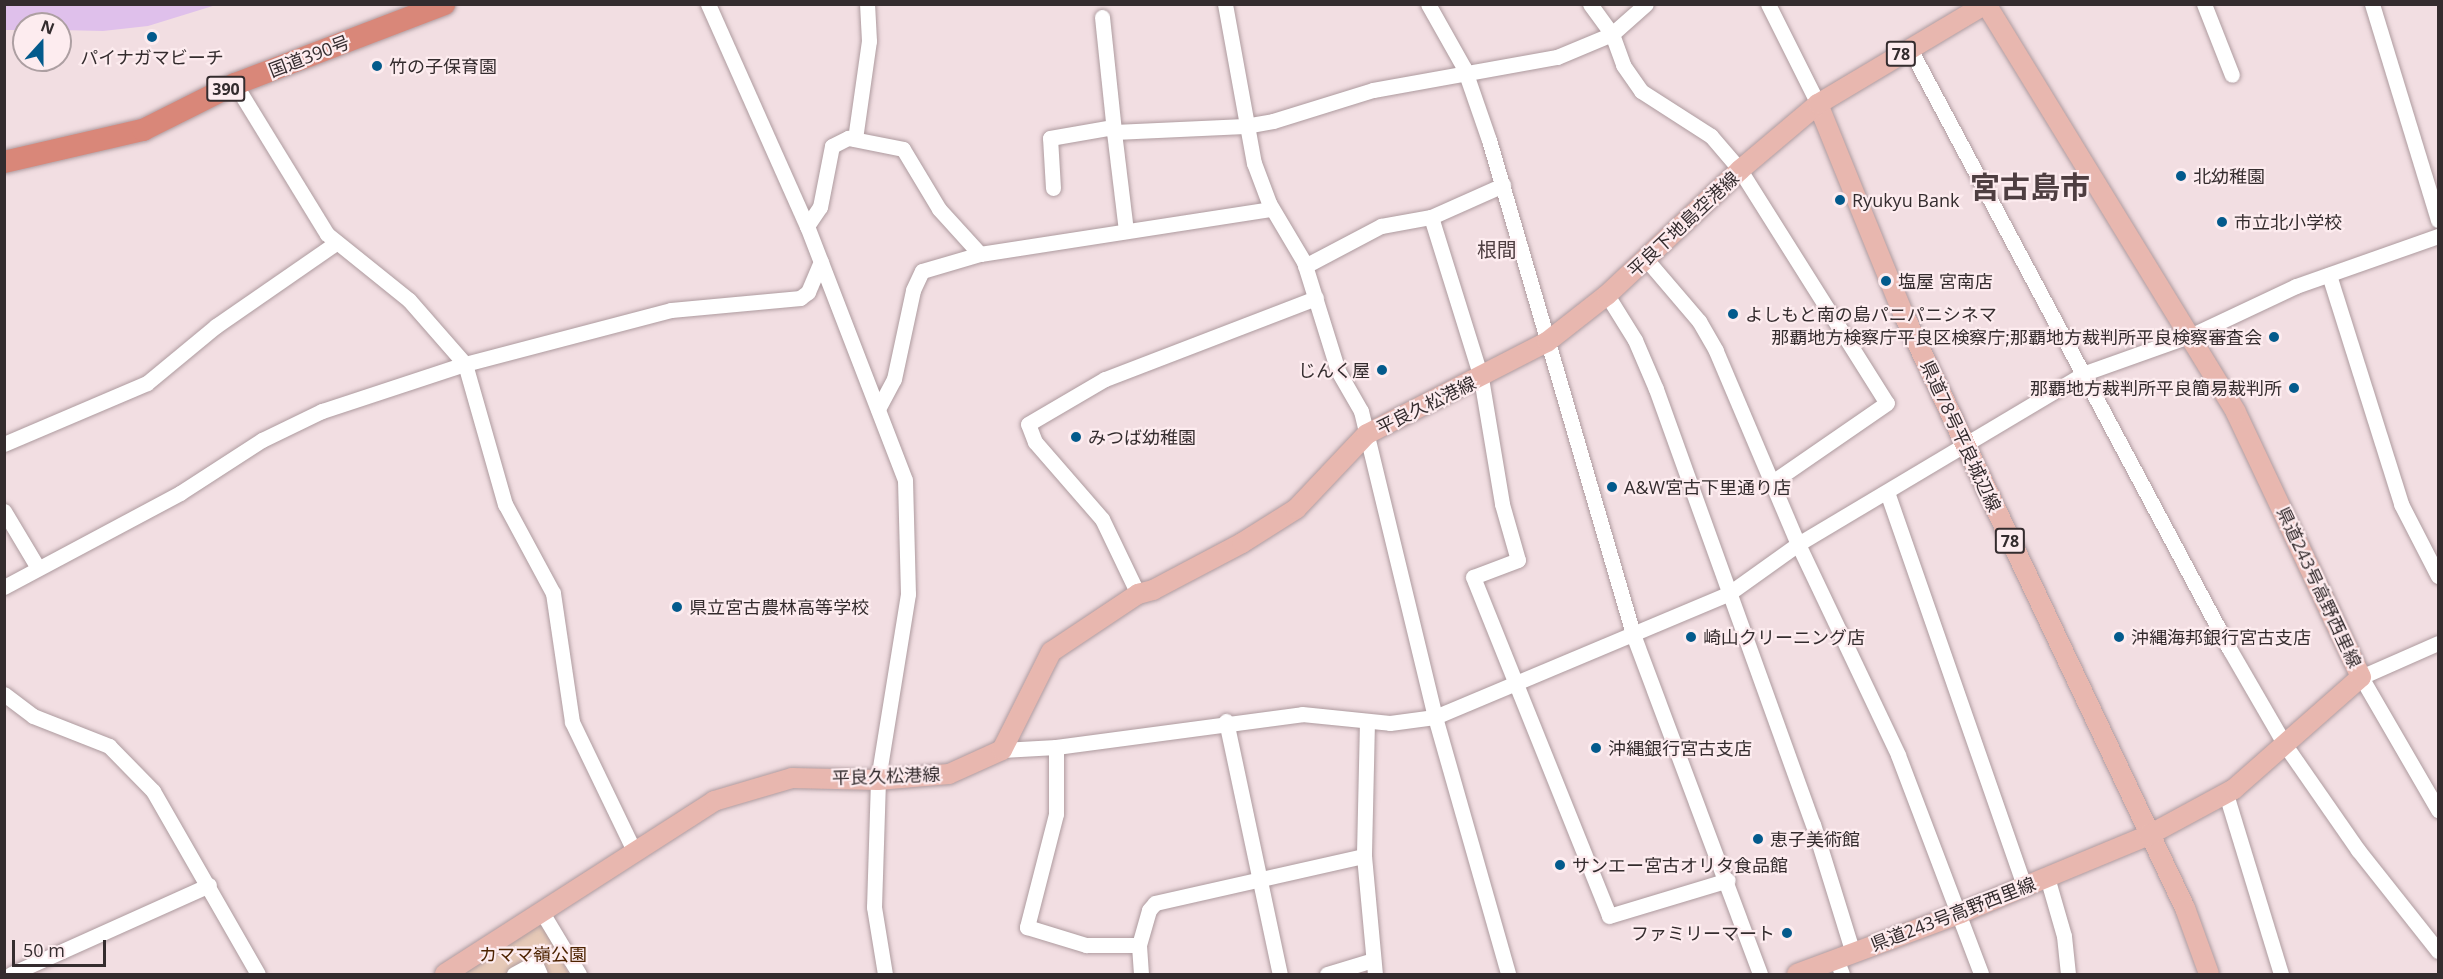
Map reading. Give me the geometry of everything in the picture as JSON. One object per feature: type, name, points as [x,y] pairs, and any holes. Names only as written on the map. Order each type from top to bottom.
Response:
[{"type":"highway","name":"国道390号","points":[[4,162],[143,130],[235,84],[444,4]]},
{"type":"main road","name":"78","points":[[1818,104],[1986,4]]},
{"type":"main road","name":"県道243号高野西里線","points":[[1797,975],[1844,963],[2149,835],[2226,794],[2361,677],[2236,412],[2192,335],[1986,4]]},
{"type":"main road","name":"平良下地島空港線","points":[[1547,342],[1607,295],[1740,170],[1818,104]]},
{"type":"main road","name":"県道78号平良城辺線","points":[[1818,104],[1963,446],[2186,908],[2209,975]]},
{"type":"main road","name":"平良久松港線","points":[[445,975],[543,914],[634,851],[725,797],[792,778],[878,780],[949,774],[1002,750],[1051,652],[1138,594],[1153,590],[1242,543],[1296,508],[1367,434],[1481,378],[1547,342]]},
{"type":"street","points":[[708,4],[807,226],[905,480],[908,594],[878,780],[874,907],[885,975]]},
{"type":"street","points":[[855,139],[869,41],[867,4]]},
{"type":"street","points":[[1225,4],[1245,126],[1272,209],[1305,266],[1338,371],[1361,411],[1435,717],[1508,975]]},
{"type":"street","points":[[1428,4],[1466,72],[1503,185],[1634,637],[1728,880],[1760,975]]},
{"type":"street","points":[[1590,4],[1612,34],[1623,65],[1641,91],[1711,136],[1740,170],[1887,403],[1774,481]]},
{"type":"street","points":[[1053,188],[1050,138],[1113,129],[1245,126],[1273,121],[1373,90],[1557,57],[1612,34],[1646,4]]},
{"type":"street","points":[[2204,4],[2232,75]]},
{"type":"street","points":[[2372,4],[2388,68],[2439,220]]},
{"type":"street","points":[[1771,5],[1818,104]]},
{"type":"street","points":[[1102,17],[1126,231]]},
{"type":"street","points":[[1910,49],[2085,373],[2230,650],[2285,745],[2358,850],[2439,951]]},
{"type":"street","points":[[235,84],[336,243],[409,300],[465,364],[505,504],[553,593],[572,722],[634,851]]},
{"type":"street","points":[[807,226],[820,207],[832,146],[848,138],[855,139],[903,149],[939,209],[980,254]]},
{"type":"street","points":[[1305,266],[1380,226],[1431,217],[1503,185]]},
{"type":"street","points":[[878,409],[894,379],[913,290],[922,271],[980,254],[1272,209]]},
{"type":"street","points":[[1431,217],[1481,378],[1502,504],[1518,560],[1473,577],[1609,916],[1728,880]]},
{"type":"street","points":[[1002,750],[1056,747],[1226,721],[1302,714],[1390,723],[1435,717],[1634,637],[1728,594],[1798,544],[2085,373],[2192,335],[2296,286],[2439,236]]},
{"type":"street","points":[[4,444],[147,383],[208,333],[336,243]]},
{"type":"street","points":[[1646,259],[1699,321],[1774,481],[1798,544],[1898,755],[1961,913],[1981,975]]},
{"type":"street","points":[[4,587],[180,493],[262,440],[322,411],[465,364],[671,310],[800,298],[808,292],[821,262]]},
{"type":"street","points":[[2329,275],[2401,504],[2439,576]]},
{"type":"street","points":[[1607,295],[1635,340],[1656,388],[1728,594],[1813,824],[1844,963]]},
{"type":"street","points":[[1138,594],[1102,519],[1035,442],[1028,424],[1105,379],[1316,298]]},
{"type":"street","points":[[1887,492],[2024,886]]},
{"type":"street","points":[[4,511],[38,568]]},
{"type":"street","points":[[2436,650],[2361,677],[2439,810]]},
{"type":"street","points":[[4,694],[33,716],[109,746],[153,791],[209,885],[258,975]]},
{"type":"street","points":[[1226,721],[1257,879],[1280,975]]},
{"type":"street","points":[[1327,975],[1374,967],[1364,856],[1367,721]]},
{"type":"street","points":[[1056,747],[1056,814],[1027,927],[1086,945],[1139,945]]},
{"type":"street","points":[[2226,794],[2281,975]]},
{"type":"street","points":[[1141,975],[1139,945],[1149,910],[1155,903],[1364,856]]},
{"type":"street","points":[[2047,877],[2064,936],[2068,975]]},
{"type":"street","points":[[11,975],[209,885]]},
{"type":"street","points":[[543,914],[579,975]]},
{"type":"street","points":[[514,975],[535,963],[540,975]]},
{"type":"green space","name":"カママ嶺公園","points":[[542,924],[569,974],[449,974]]},
{"type":"shaded area","points":[[5,4],[216,4],[148,26],[103,31],[72,30],[72,12],[12,12],[12,30],[5,30]]},
{"type":"place","name":"パイナガマビーチ","points":[[152,37]]},
{"type":"place","name":"竹の子保育園","points":[[377,66]]},
{"type":"place","name":"北幼稚園","points":[[2181,176]]},
{"type":"place","name":"Ryukyu Bank","points":[[1840,200]]},
{"type":"place","name":"市立北小学校","points":[[2222,222]]},
{"type":"place","name":"塩屋 宮南店","points":[[1886,281]]},
{"type":"place","name":"よしもと南の島パニパニシネマ","points":[[1733,314]]},
{"type":"place","name":"那覇地方検察庁平良区検察庁;那覇地方裁判所平良検察審査会","points":[[2274,337]]},
{"type":"place","name":"じんく屋","points":[[1382,370]]},
{"type":"place","name":"那覇地方裁判所平良簡易裁判所","points":[[2294,388]]},
{"type":"place","name":"みつば幼稚園","points":[[1076,437]]},
{"type":"place","name":"A&W宮古下里通り店","points":[[1612,487]]},
{"type":"place","name":"県立宮古農林高等学校","points":[[677,607]]},
{"type":"place","name":"崎山クリーニング店","points":[[1691,637]]},
{"type":"place","name":"沖縄海邦銀行宮古支店","points":[[2119,637]]},
{"type":"place","name":"沖縄銀行宮古支店","points":[[1596,748]]},
{"type":"place","name":"恵子美術館","points":[[1758,839]]},
{"type":"place","name":"サンエー宮古オリタ食品館","points":[[1560,865]]},
{"type":"place","name":"ファミリーマート","points":[[1787,933]]},
{"type":"district","name":"宮古島市","points":[[2030,187]]},
{"type":"district","name":"根間","points":[[1497,249]]}]
